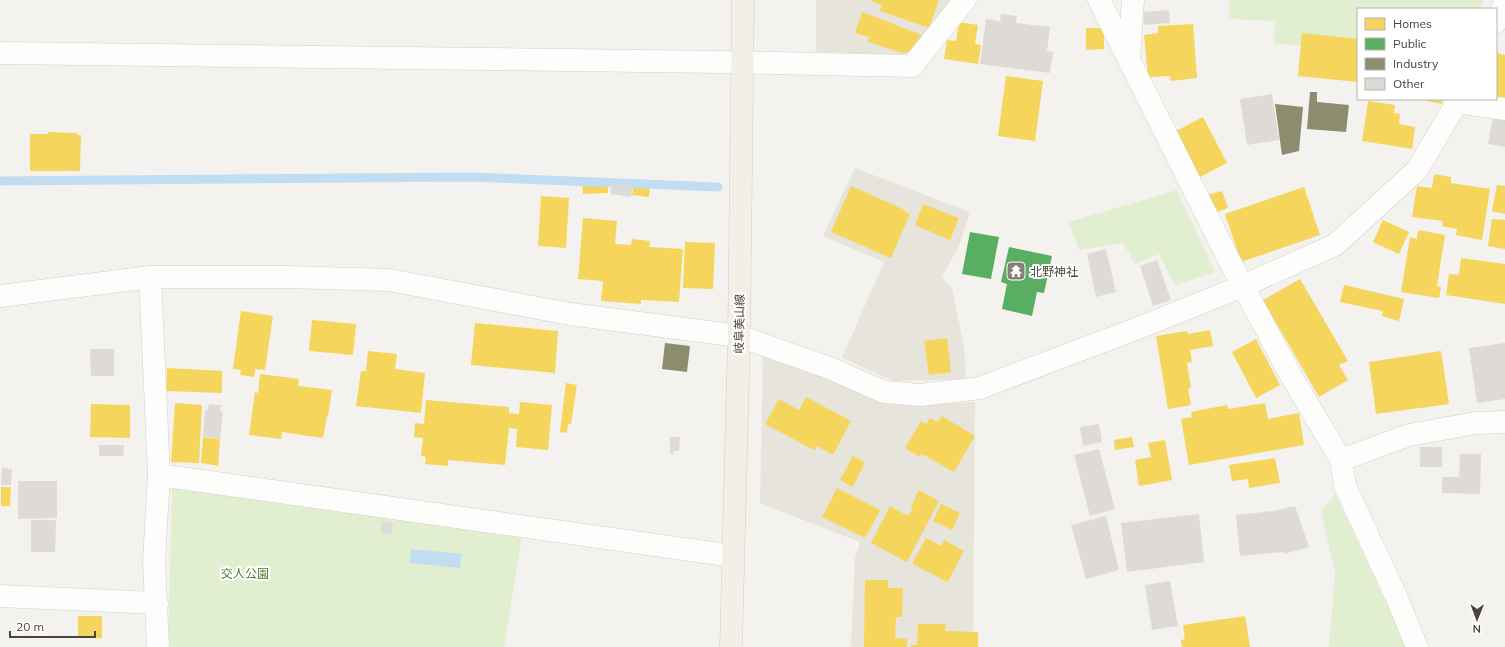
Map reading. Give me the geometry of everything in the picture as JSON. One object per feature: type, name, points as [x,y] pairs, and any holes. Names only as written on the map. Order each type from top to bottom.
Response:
[{"type":"main road","name":"岐阜美山線","points":[[731,647],[732,556],[739,336],[743,0]]},
{"type":"street","points":[[0,53],[742,62],[912,66],[965,0]]},
{"type":"street","points":[[1099,0],[1178,161],[1243,286],[1290,374],[1341,460],[1345,486],[1396,596],[1417,647]]},
{"type":"street","points":[[1129,59],[1133,0]]},
{"type":"street","points":[[1497,20],[1505,2]]},
{"type":"street","points":[[0,296],[150,277],[388,280],[570,314],[739,336],[832,369],[884,392],[920,396],[980,388],[1141,327],[1243,286],[1335,245],[1417,170],[1458,101],[1505,109]]},
{"type":"street","points":[[150,277],[159,475],[154,562],[158,647]]},
{"type":"street","points":[[1341,460],[1409,435],[1476,423],[1505,422]]},
{"type":"street","points":[[159,475],[732,556]]},
{"type":"street","points":[[0,596],[157,603]]},
{"type":"shaded area","points":[[816,0],[955,0],[915,55],[816,52]]},
{"type":"shaded area","points":[[855,168],[970,212],[959,246],[942,277],[952,288],[964,346],[966,379],[894,381],[842,358],[884,262],[823,236]]},
{"type":"shaded area","points":[[771,353],[924,405],[975,402],[973,647],[851,647],[855,558],[860,542],[760,503],[763,358]]},
{"type":"green space","points":[[1230,0],[1484,0],[1480,8],[1357,8],[1357,51],[1274,43],[1275,21],[1229,19]]},
{"type":"green space","points":[[1177,190],[1215,272],[1175,285],[1159,254],[1135,264],[1123,243],[1079,250],[1069,222]]},
{"type":"green space","name":"交人公園","points":[[172,487],[522,538],[504,647],[168,647]]},
{"type":"green space","points":[[1335,494],[1407,647],[1329,647],[1335,573],[1321,512]]},
{"type":"water","points":[[411,549],[462,554],[460,568],[410,563]]},
{"type":"building: Homes","points":[[869,0],[939,0],[929,28],[880,11],[882,5]]},
{"type":"building: Homes","points":[[862,12],[922,35],[916,51],[902,53],[868,42],[869,37],[855,33]]},
{"type":"building: Homes","points":[[959,22],[978,25],[975,44],[981,45],[978,64],[944,59],[947,40],[956,41]]},
{"type":"building: Homes","points":[[1193,24],[1197,78],[1171,81],[1170,76],[1148,77],[1144,35],[1158,33],[1158,26]]},
{"type":"building: Homes","points":[[1086,28],[1104,28],[1104,49],[1086,50]]},
{"type":"building: Homes","points":[[1302,33],[1357,39],[1357,82],[1298,76]]},
{"type":"building: Homes","points":[[1497,53],[1505,55],[1505,110],[1497,100]]},
{"type":"building: Homes","points":[[1006,76],[1043,81],[1035,141],[998,136]]},
{"type":"building: Homes","points":[[1422,100],[1442,100],[1442,104]]},
{"type":"building: Homes","points":[[1368,101],[1395,105],[1394,113],[1400,114],[1399,124],[1415,127],[1412,149],[1362,141]]},
{"type":"building: Homes","points":[[1203,117],[1227,163],[1200,177],[1176,131]]},
{"type":"building: Homes","points":[[48,132],[77,133],[77,135],[81,135],[80,171],[30,171],[30,134],[48,134]]},
{"type":"building: Homes","points":[[1434,174],[1451,177],[1451,183],[1490,189],[1482,240],[1456,235],[1457,229],[1442,226],[1443,221],[1412,217],[1417,186],[1432,188]]},
{"type":"building: Homes","points":[[607,178],[608,193],[583,194],[582,179]]},
{"type":"building: Homes","points":[[634,185],[650,187],[649,197],[632,195]]},
{"type":"building: Homes","points":[[1497,185],[1505,186],[1505,214],[1492,211]]},
{"type":"building: Homes","points":[[851,186],[905,210],[904,211],[910,214],[891,258],[831,232]]},
{"type":"building: Homes","points":[[1304,187],[1320,235],[1241,262],[1225,214]]},
{"type":"building: Homes","points":[[1222,191],[1228,208],[1214,213],[1208,195]]},
{"type":"building: Homes","points":[[541,196],[569,198],[566,248],[538,246]]},
{"type":"building: Homes","points":[[923,204],[959,218],[950,240],[915,225]]},
{"type":"building: Homes","points":[[583,218],[617,221],[615,244],[631,245],[632,239],[650,241],[649,247],[683,249],[679,302],[641,300],[641,304],[601,301],[603,281],[578,279]]},
{"type":"building: Homes","points":[[1492,219],[1505,220],[1505,249],[1488,246]]},
{"type":"building: Homes","points":[[1383,220],[1409,232],[1399,254],[1373,242]]},
{"type":"building: Homes","points":[[1418,230],[1445,235],[1437,286],[1441,287],[1439,298],[1401,292],[1410,237],[1417,239]]},
{"type":"building: Homes","points":[[685,242],[715,243],[713,289],[683,288]]},
{"type":"building: Homes","points":[[1461,258],[1505,264],[1505,304],[1446,295],[1449,274],[1459,275]]},
{"type":"building: Homes","points":[[1300,279],[1348,361],[1339,365],[1348,380],[1319,397],[1263,300]]},
{"type":"building: Homes","points":[[1344,285],[1404,299],[1399,321],[1382,316],[1383,311],[1340,302]]},
{"type":"building: Homes","points":[[241,311],[273,316],[265,370],[255,369],[254,377],[240,375],[241,370],[233,369]]},
{"type":"building: Homes","points":[[312,320],[356,324],[353,355],[309,351]]},
{"type":"building: Homes","points":[[475,323],[558,331],[555,373],[471,365]]},
{"type":"building: Homes","points":[[1210,330],[1213,346],[1190,350],[1192,362],[1187,363],[1191,388],[1188,389],[1191,405],[1168,409],[1156,336],[1187,331],[1188,334]]},
{"type":"building: Homes","points":[[947,338],[951,372],[929,375],[924,341]]},
{"type":"building: Homes","points":[[1256,339],[1280,385],[1256,398],[1232,352]]},
{"type":"building: Homes","points":[[368,351],[397,354],[395,369],[425,373],[421,413],[356,406],[361,371],[366,371]]},
{"type":"building: Homes","points":[[1441,351],[1449,404],[1376,414],[1369,362]]},
{"type":"building: Homes","points":[[167,368],[222,371],[222,393],[166,391]]},
{"type":"building: Homes","points":[[260,374],[299,379],[298,386],[332,390],[323,438],[282,432],[281,439],[249,435],[255,392],[258,393]]},
{"type":"building: Homes","points":[[566,383],[577,385],[571,424],[568,424],[567,433],[560,432]]},
{"type":"building: Homes","points":[[806,397],[851,421],[833,455],[817,446],[814,450],[765,424],[779,399],[799,410]]},
{"type":"building: Homes","points":[[426,400],[509,407],[509,413],[519,414],[520,402],[552,405],[548,450],[516,447],[517,429],[509,428],[505,465],[448,460],[448,466],[425,464],[426,457],[421,456],[423,438],[414,437],[415,423],[424,424]]},
{"type":"building: Homes","points":[[175,403],[202,405],[199,463],[171,462]]},
{"type":"building: Homes","points":[[1265,403],[1268,419],[1299,413],[1304,445],[1189,465],[1181,419],[1192,417],[1191,412],[1227,405],[1228,409]]},
{"type":"building: Homes","points":[[91,404],[130,405],[130,438],[90,437]]},
{"type":"building: Homes","points":[[942,416],[975,436],[954,472],[922,454],[920,457],[905,448],[921,421],[926,424],[930,418],[938,422]]},
{"type":"building: Homes","points":[[203,437],[220,439],[218,466],[201,463]]},
{"type":"building: Homes","points":[[1132,437],[1134,447],[1115,450],[1114,440]]},
{"type":"building: Homes","points":[[1165,440],[1172,480],[1139,486],[1135,460],[1151,457],[1148,443]]},
{"type":"building: Homes","points":[[853,456],[865,462],[853,487],[840,480]]},
{"type":"building: Homes","points":[[1275,458],[1280,483],[1249,488],[1248,479],[1232,481],[1229,465]]},
{"type":"building: Homes","points":[[1,487],[11,487],[10,506],[1,506]]},
{"type":"building: Homes","points":[[837,488],[880,510],[865,538],[822,517]]},
{"type":"building: Homes","points":[[919,490],[939,501],[907,562],[871,543],[890,506],[908,516],[913,508],[911,507]]},
{"type":"building: Homes","points":[[941,504],[960,513],[952,530],[933,521]]},
{"type":"building: Homes","points":[[926,538],[941,546],[944,540],[964,551],[948,582],[912,564]]},
{"type":"building: Homes","points":[[865,580],[888,580],[888,588],[903,588],[902,617],[896,617],[895,638],[907,639],[907,647],[864,647]]},
{"type":"building: Homes","points":[[78,616],[102,616],[102,638],[78,638]]},
{"type":"building: Homes","points":[[1245,616],[1250,647],[1182,647],[1181,640],[1185,639],[1183,625]]},
{"type":"building: Homes","points":[[918,624],[946,624],[945,631],[978,632],[978,647],[911,647],[911,645],[917,645]]},
{"type":"building: Public","points":[[970,232],[999,237],[991,279],[962,274]]},
{"type":"building: Public","points":[[1009,247],[1052,256],[1044,293],[1037,292],[1032,316],[1002,309],[1007,284],[1001,282]]},
{"type":"building: Industry","points":[[1310,92],[1317,92],[1317,102],[1349,105],[1346,132],[1307,129]]},
{"type":"building: Industry","points":[[1275,104],[1303,107],[1299,151],[1282,155]]},
{"type":"building: Industry","points":[[665,343],[690,346],[687,372],[662,369]]},
{"type":"building: Other","points":[[1169,10],[1170,23],[1144,25],[1143,12]]},
{"type":"building: Other","points":[[1001,14],[1017,16],[1016,23],[1050,27],[1047,51],[1053,52],[1050,73],[980,64],[986,19],[1000,21]]},
{"type":"building: Other","points":[[1272,94],[1279,140],[1247,145],[1240,99]]},
{"type":"building: Other","points":[[1494,112],[1505,114],[1505,147],[1488,144]]},
{"type":"building: Other","points":[[612,183],[633,186],[631,197],[610,194]]},
{"type":"building: Other","points":[[1106,249],[1116,292],[1096,297],[1087,254]]},
{"type":"building: Other","points":[[1157,260],[1171,300],[1153,306],[1140,266]]},
{"type":"building: Other","points":[[1505,343],[1505,399],[1477,403],[1469,348]]},
{"type":"building: Other","points":[[90,349],[114,349],[114,376],[91,376]]},
{"type":"building: Other","points":[[209,404],[221,405],[220,411],[223,412],[220,439],[203,436],[205,410],[208,410]]},
{"type":"building: Other","points":[[1099,424],[1102,442],[1083,446],[1080,427]]},
{"type":"building: Other","points":[[670,437],[680,437],[679,451],[674,451],[674,454],[670,454]]},
{"type":"building: Other","points":[[99,445],[124,445],[123,456],[99,456]]},
{"type":"building: Other","points":[[1420,447],[1442,447],[1442,467],[1420,467]]},
{"type":"building: Other","points":[[1099,449],[1115,509],[1090,516],[1074,455]]},
{"type":"building: Other","points":[[1460,454],[1481,454],[1480,494],[1442,493],[1442,477],[1459,477]]},
{"type":"building: Other","points":[[2,468],[12,469],[11,485],[1,485]]},
{"type":"building: Other","points":[[18,481],[57,481],[57,518],[18,519]]},
{"type":"building: Other","points":[[1295,506],[1309,547],[1284,554],[1283,552],[1240,556],[1236,515],[1273,511]]},
{"type":"building: Other","points":[[1199,514],[1204,562],[1127,572],[1121,523]]},
{"type":"building: Other","points":[[1106,516],[1119,570],[1086,579],[1071,525]]},
{"type":"building: Other","points":[[31,520],[56,520],[55,552],[31,552]]},
{"type":"building: Other","points":[[382,521],[393,523],[391,534],[381,533]]},
{"type":"building: Other","points":[[1170,581],[1178,626],[1152,630],[1145,585]]},
{"type":"waterway","points":[[0,181],[470,177],[718,187]]},
{"type":"place","name":"北野神社","points":[[1016,271]]}]
